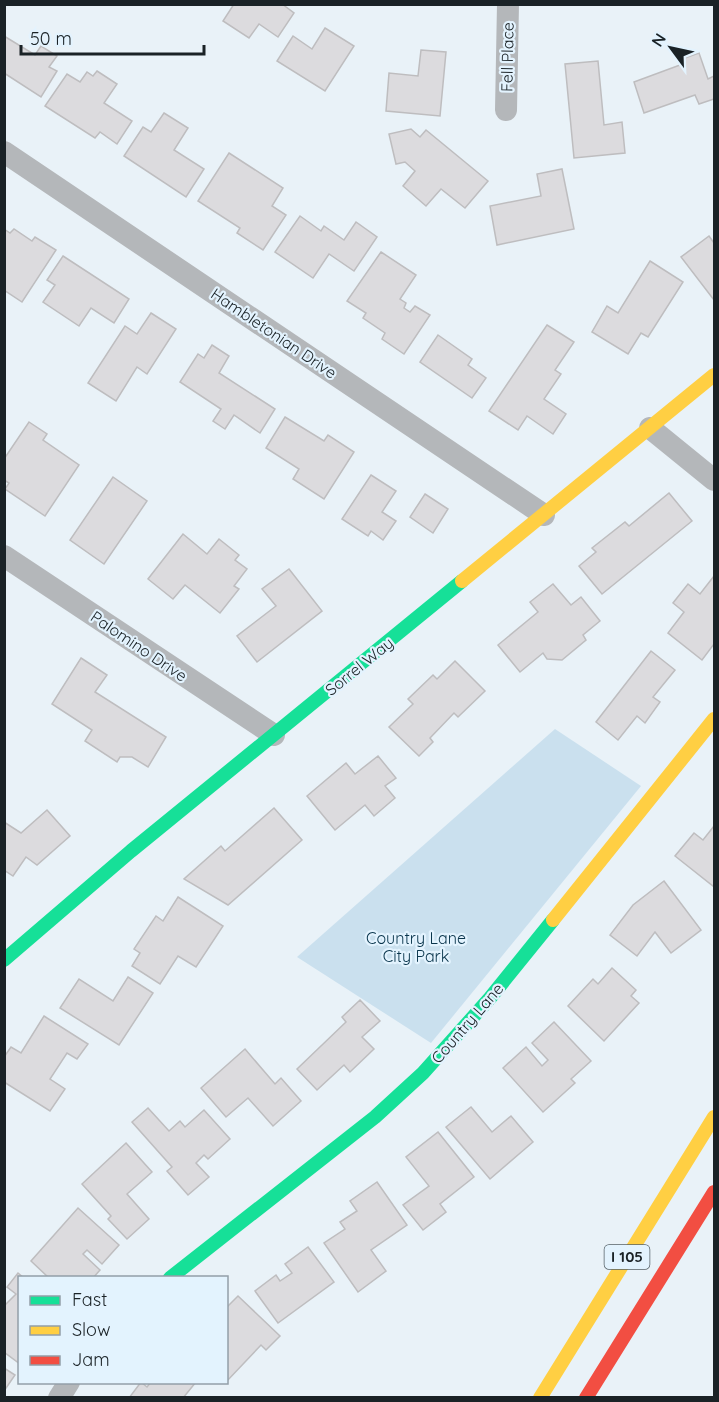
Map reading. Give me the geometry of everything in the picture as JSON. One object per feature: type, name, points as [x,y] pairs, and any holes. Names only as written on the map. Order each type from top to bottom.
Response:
[{"type":"main road","name":"Sorrel Way","points":[[5,958],[714,375]]},
{"type":"main road","name":"Country Lane","points":[[173,1276],[375,1117],[423,1073],[490,998],[714,719]]},
{"type":"main road","name":"I 105","points":[[540,1398],[714,1118]]},
{"type":"main road","name":"I 105","points":[[586,1398],[714,1192]]},
{"type":"street","name":"Fell Place","points":[[506,110],[508,4]]},
{"type":"street","name":"Hambletonian Drive","points":[[4,152],[544,515]]},
{"type":"street","points":[[650,428],[714,480]]},
{"type":"street","name":"Palomino Drive","points":[[4,556],[274,735]]},
{"type":"street","points":[[59,1398],[68,1384]]},
{"type":"green space","name":"Country Lane City Park","points":[[555,729],[641,786],[431,1043],[297,957]]},
{"type":"building","points":[[234,4],[282,4],[294,13],[278,37],[259,24],[249,38],[223,21]]},
{"type":"building","points":[[325,28],[354,46],[325,91],[277,61],[293,36],[312,49]]},
{"type":"building","points":[[4,36],[35,55],[41,46],[57,56],[49,67],[57,71],[41,97],[4,73]]},
{"type":"building","points":[[421,50],[446,52],[440,116],[386,111],[389,73],[418,76]]},
{"type":"building","points":[[699,53],[708,79],[714,76],[714,99],[699,104],[695,95],[644,113],[634,82],[680,65],[679,60]]},
{"type":"building","points":[[598,61],[604,125],[622,122],[625,153],[574,158],[565,64]]},
{"type":"building","points":[[97,71],[117,84],[104,103],[132,121],[117,144],[100,132],[95,138],[45,106],[67,74],[80,82],[87,72],[93,76]]},
{"type":"building","points":[[164,113],[188,128],[174,150],[204,169],[186,197],[124,156],[143,127],[151,132]]},
{"type":"building","points":[[411,129],[420,137],[426,130],[488,181],[465,208],[441,189],[426,206],[403,186],[415,171],[405,162],[396,164],[389,134]]},
{"type":"building","points":[[229,153],[283,188],[272,206],[286,215],[263,250],[237,233],[240,228],[198,201]]},
{"type":"building","points":[[562,169],[574,229],[497,245],[490,206],[541,196],[537,174]]},
{"type":"building","points":[[300,216],[321,231],[324,226],[344,240],[356,222],[377,237],[354,271],[329,254],[313,278],[275,252]]},
{"type":"building","points":[[4,229],[10,233],[14,229],[32,241],[35,237],[56,250],[22,302],[4,290]]},
{"type":"building","points":[[709,236],[714,243],[714,300],[681,257]]},
{"type":"building","points":[[381,252],[416,275],[400,299],[406,303],[404,308],[410,312],[415,306],[430,315],[404,354],[382,339],[385,333],[363,318],[366,313],[347,301]]},
{"type":"building","points":[[63,256],[129,299],[114,323],[91,308],[79,326],[43,302],[55,285],[47,280]]},
{"type":"building","points":[[650,261],[683,282],[648,337],[641,333],[628,354],[592,332],[607,306],[618,313]]},
{"type":"building","points":[[151,313],[176,329],[147,374],[137,367],[116,401],[88,383],[125,326],[137,334]]},
{"type":"building","points":[[547,325],[574,342],[555,370],[561,374],[544,399],[566,414],[553,434],[527,416],[518,430],[489,411]]},
{"type":"building","points":[[438,335],[472,359],[468,365],[486,378],[472,398],[420,362]]},
{"type":"building","points":[[212,345],[229,356],[219,373],[275,409],[260,433],[234,415],[225,429],[213,421],[221,409],[180,382],[198,354],[204,358]]},
{"type":"building","points":[[285,417],[324,441],[328,435],[354,452],[324,499],[293,479],[299,469],[266,448]]},
{"type":"building","points":[[29,422],[47,434],[43,440],[79,465],[45,516],[5,489],[9,483],[4,480],[4,459]]},
{"type":"building","points":[[371,475],[396,491],[382,512],[396,521],[383,540],[371,531],[368,536],[342,519]]},
{"type":"building","points":[[113,477],[147,501],[104,564],[70,540]]},
{"type":"building","points":[[669,493],[692,521],[602,594],[579,566],[596,552],[592,548],[625,522],[629,526]]},
{"type":"building","points":[[425,494],[448,509],[433,533],[410,517]]},
{"type":"building","points":[[183,534],[207,554],[219,539],[239,555],[235,560],[247,569],[234,586],[239,589],[220,613],[185,585],[173,599],[148,579]]},
{"type":"building","points":[[289,569],[322,611],[257,662],[237,636],[276,606],[262,589]]},
{"type":"building","points":[[714,576],[714,644],[702,660],[668,633],[684,612],[673,603],[688,584],[700,594]]},
{"type":"building","points":[[553,584],[571,605],[581,597],[600,621],[583,635],[586,640],[562,660],[547,659],[543,653],[520,672],[498,645],[538,612],[530,602]]},
{"type":"building","points":[[651,651],[675,670],[653,697],[660,702],[645,723],[637,716],[618,740],[596,722]]},
{"type":"building","points":[[81,658],[107,675],[95,692],[166,737],[148,767],[132,757],[120,757],[117,762],[85,741],[92,730],[52,704]]},
{"type":"building","points":[[455,661],[485,691],[458,717],[454,713],[430,738],[433,742],[419,756],[389,727],[413,704],[408,699],[433,675],[437,679]]},
{"type":"building","points":[[378,756],[396,778],[385,786],[395,798],[374,816],[365,805],[335,830],[307,796],[346,763],[355,774]]},
{"type":"building","points":[[274,808],[302,840],[228,905],[184,879],[221,846],[225,851]]},
{"type":"building","points":[[47,810],[70,836],[37,865],[26,857],[13,876],[4,870],[4,822],[21,833]]},
{"type":"building","points":[[714,826],[713,886],[675,856],[694,833],[703,840]]},
{"type":"building","points":[[664,881],[701,930],[671,953],[655,932],[637,956],[610,935],[633,905]]},
{"type":"building","points":[[178,897],[223,926],[196,967],[178,956],[160,984],[132,966],[140,953],[134,949],[156,916],[163,921]]},
{"type":"building","points":[[612,968],[636,990],[631,996],[639,1003],[604,1041],[568,1006],[593,979],[598,984]]},
{"type":"building","points":[[128,977],[153,993],[119,1045],[60,1008],[79,979],[113,1001]]},
{"type":"building","points":[[360,1000],[380,1021],[362,1037],[374,1049],[350,1072],[344,1065],[317,1090],[297,1069],[346,1022],[342,1017]]},
{"type":"building","points":[[44,1016],[88,1044],[77,1059],[67,1053],[50,1079],[65,1089],[50,1111],[4,1082],[4,1057],[11,1047],[21,1053]]},
{"type":"building","points":[[554,1022],[591,1061],[571,1079],[575,1083],[543,1112],[503,1068],[526,1047],[542,1066],[548,1060],[532,1043]]},
{"type":"building","points":[[245,1049],[275,1084],[281,1078],[301,1101],[273,1126],[248,1098],[226,1117],[201,1088]]},
{"type":"building","points":[[471,1107],[492,1132],[511,1116],[533,1142],[490,1179],[446,1127]]},
{"type":"building","points":[[148,1108],[169,1131],[180,1121],[185,1127],[204,1110],[230,1139],[208,1159],[204,1155],[196,1163],[209,1177],[188,1195],[167,1171],[172,1167],[132,1122]]},
{"type":"building","points":[[438,1132],[474,1177],[440,1204],[446,1212],[423,1230],[403,1205],[429,1186],[406,1157]]},
{"type":"building","points":[[126,1143],[152,1172],[127,1194],[149,1219],[127,1239],[108,1219],[111,1216],[82,1184]]},
{"type":"building","points":[[377,1182],[407,1225],[371,1250],[386,1271],[358,1292],[324,1243],[345,1229],[340,1222],[357,1211],[350,1201]]},
{"type":"building","points":[[78,1208],[119,1245],[102,1264],[87,1250],[83,1254],[100,1270],[95,1276],[47,1276],[31,1261]]},
{"type":"building","points":[[308,1247],[334,1282],[278,1323],[255,1291],[276,1275],[280,1281],[292,1273],[285,1264]]},
{"type":"building","points":[[18,1273],[22,1276],[18,1276],[18,1362],[4,1352],[4,1306],[16,1294],[7,1287]]},
{"type":"building","points":[[238,1296],[280,1336],[266,1350],[261,1345],[228,1380],[228,1306]]},
{"type":"building","points":[[4,1368],[15,1375],[4,1391]]},
{"type":"building","points":[[140,1384],[147,1387],[149,1384],[194,1384],[183,1398],[129,1398]]},
{"type":"traffic: fast","points":[[4,960],[131,851],[462,581]]},
{"type":"traffic: fast","points":[[173,1276],[375,1117],[423,1073],[490,998],[553,920]]},
{"type":"traffic: slow","points":[[462,581],[714,375]]},
{"type":"traffic: slow","points":[[553,920],[714,719]]},
{"type":"traffic: slow","points":[[540,1398],[714,1117]]},
{"type":"traffic: jam","points":[[586,1398],[714,1192]]}]
